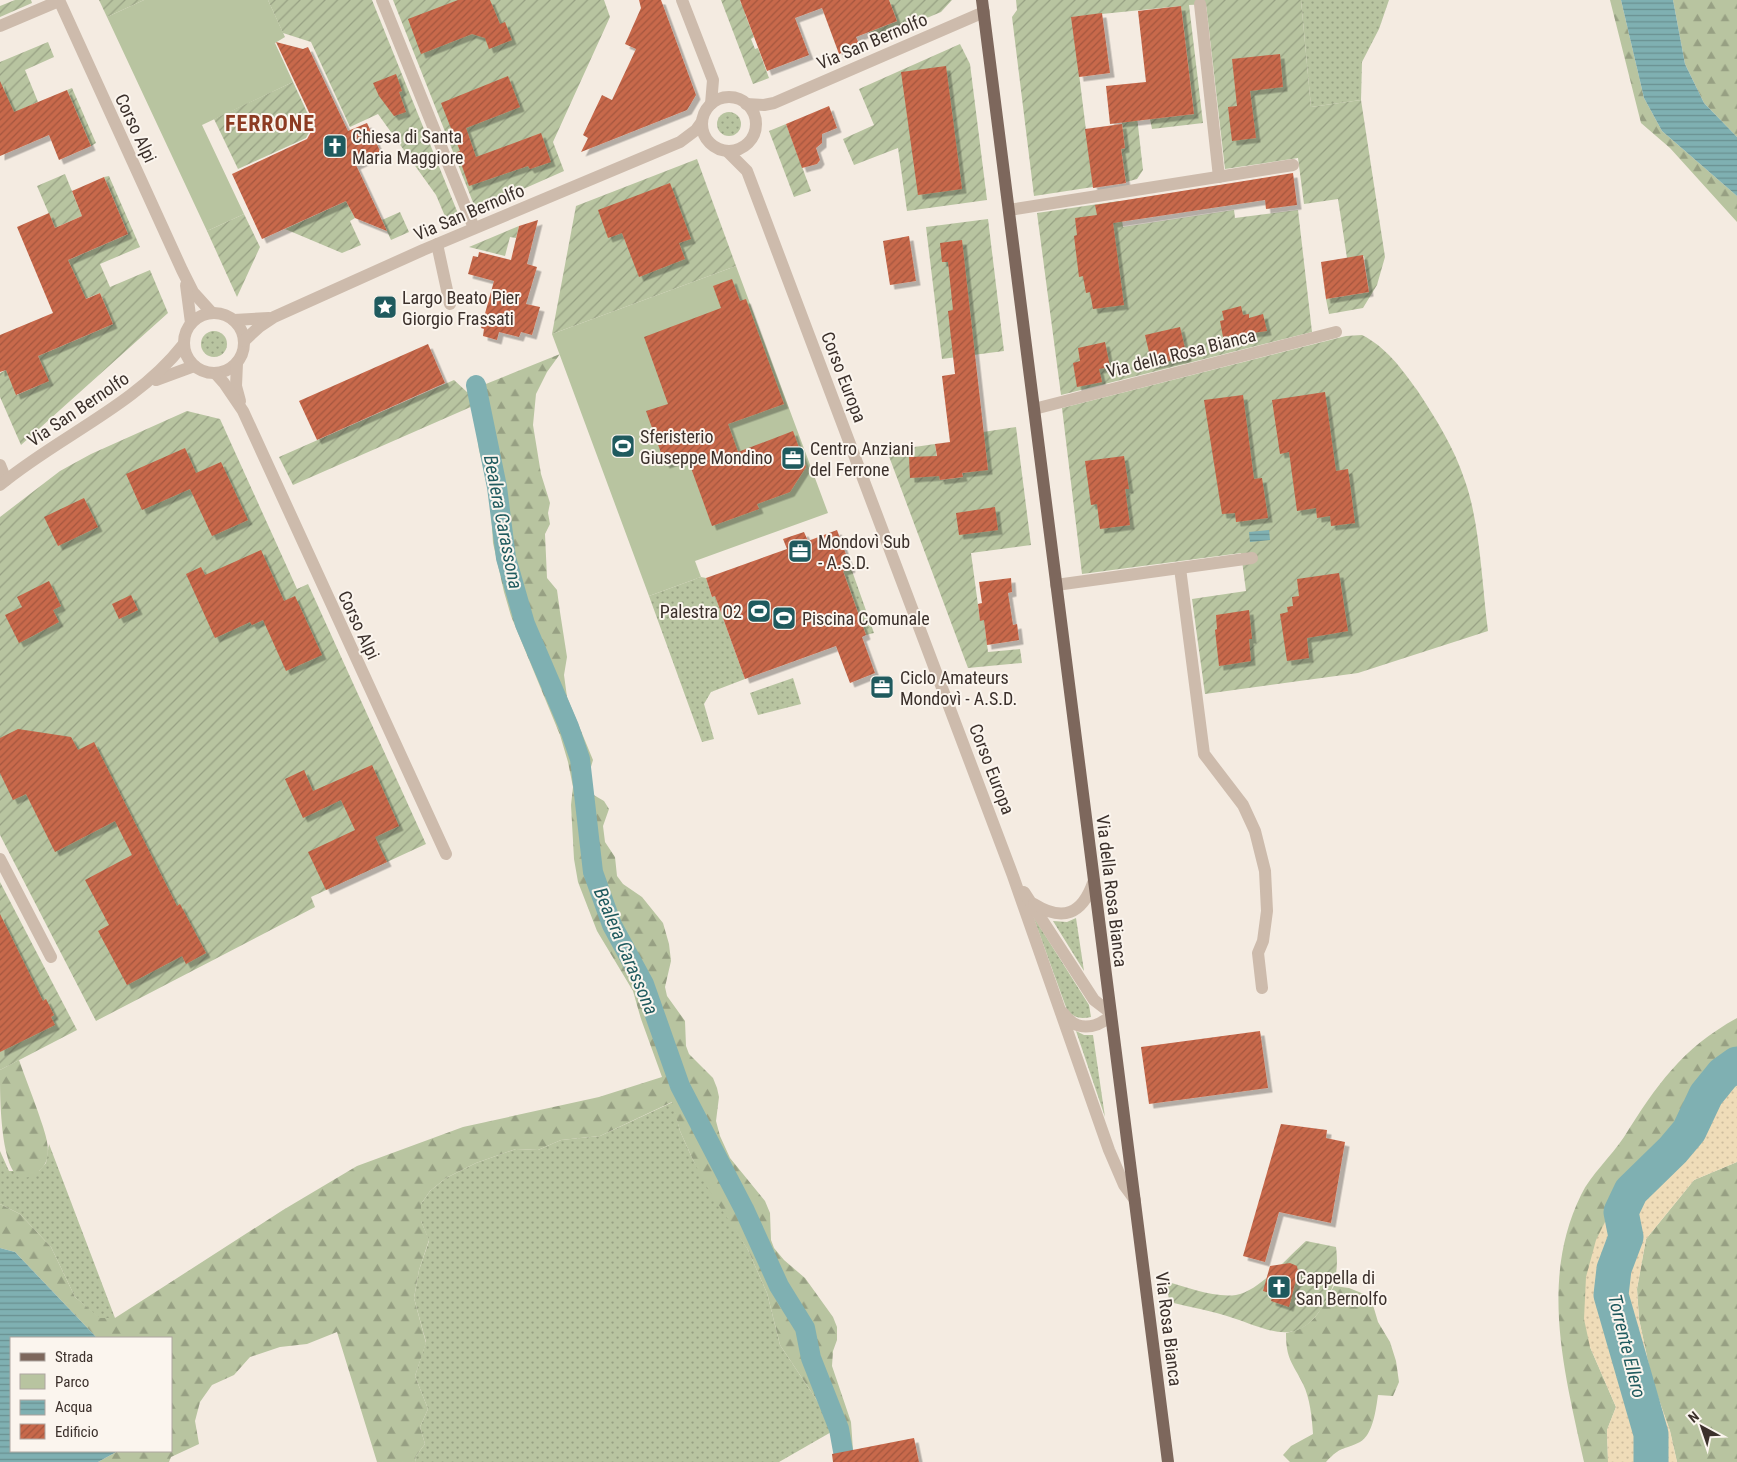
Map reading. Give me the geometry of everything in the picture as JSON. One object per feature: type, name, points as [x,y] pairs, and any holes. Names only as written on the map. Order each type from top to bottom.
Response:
[{"type":"main road","name":"Via della Rosa Bianca","points":[[983,6],[1093,883],[1135,1200]]},
{"type":"main road","name":"Via Rosa Bianca","points":[[1135,1200],[1168,1462]]},
{"type":"street","points":[[382,0],[474,228]]},
{"type":"street","points":[[682,0],[712,80],[711,104]]},
{"type":"street","points":[[0,26],[59,1]]},
{"type":"street","name":"Corso Alpi","points":[[59,1],[182,270],[194,292],[212,313]]},
{"type":"street","points":[[1200,4],[1219,177]]},
{"type":"street","name":"Via San Bernolfo","points":[[756,124],[764,109],[774,103],[983,6]]},
{"type":"street","points":[[712,80],[731,97],[746,104],[752,110],[756,124]]},
{"type":"street","points":[[710,144],[702,132],[701,123],[704,114],[711,104],[722,98],[731,97]]},
{"type":"street","name":"Via San Bernolfo","points":[[746,104],[764,105],[774,103]]},
{"type":"street","name":"Via San Bernolfo","points":[[680,142],[696,130],[701,123]]},
{"type":"street","name":"Corso Europa","points":[[756,124],[754,135],[748,143],[746,152],[747,170],[1013,876],[1114,1163],[1124,1185],[1135,1200]]},
{"type":"street","name":"Via San Bernolfo","points":[[244,341],[274,317],[474,228],[680,142],[691,140],[710,144]]},
{"type":"street","points":[[727,151],[741,149],[748,143]]},
{"type":"street","name":"Corso Europa","points":[[710,144],[727,151],[747,170]]},
{"type":"street","points":[[1009,210],[1294,165]]},
{"type":"street","points":[[437,244],[450,304]]},
{"type":"street","name":"Corso Alpi","points":[[182,270],[189,296],[191,323]]},
{"type":"street","points":[[191,323],[200,316],[212,313]]},
{"type":"street","name":"Via San Bernolfo","points":[[212,313],[224,314],[234,320],[255,320],[274,317]]},
{"type":"street","points":[[184,345],[186,357],[194,366],[204,372],[216,374],[227,371],[237,363],[243,353],[244,341],[241,330],[234,320]]},
{"type":"street","name":"Via San Bernolfo","points":[[0,465],[3,483],[144,385],[167,365],[184,345],[185,334],[191,323]]},
{"type":"street","name":"Via della Rosa Bianca","points":[[1034,409],[1336,332]]},
{"type":"street","name":"Corso Alpi","points":[[237,363],[236,386],[242,411]]},
{"type":"street","name":"Via San Bernolfo","points":[[144,385],[170,373],[194,366]]},
{"type":"street","name":"Corso Alpi","points":[[216,374],[242,411],[446,854]]},
{"type":"street","points":[[1056,585],[1252,558]]},
{"type":"street","points":[[1180,568],[1204,754],[1243,805],[1254,831],[1265,871],[1267,916],[1263,941],[1258,953],[1262,988]]},
{"type":"street","points":[[0,859],[51,957]]},
{"type":"street","name":"Corso Europa","points":[[1013,876],[1094,1000],[1111,1014]]},
{"type":"street","name":"Corso Europa","points":[[1031,902],[1046,911],[1058,914],[1069,912],[1085,901],[1093,883]]},
{"type":"street","points":[[1060,1009],[1071,1022],[1086,1027],[1094,1026],[1111,1014]]},
{"type":"green space","points":[[15,0],[31,0],[32,3],[0,17],[0,6]]},
{"type":"green space","points":[[99,0],[144,0],[107,17]]},
{"type":"green space","points":[[144,0],[268,0],[285,37],[275,43],[293,82],[202,125],[244,214],[207,231],[107,17]]},
{"type":"green space","points":[[268,0],[372,0],[459,216],[447,221],[436,195],[378,114],[350,127],[311,42],[283,33]]},
{"type":"green space","points":[[393,0],[604,0],[610,17],[553,142],[564,171],[476,210]]},
{"type":"green space","points":[[721,0],[740,0],[741,4],[746,3],[749,12],[745,14],[754,37],[751,39],[755,49],[758,48],[769,78],[753,84]]},
{"type":"green space","points":[[889,0],[952,0],[941,12],[872,41],[869,32],[897,21]]},
{"type":"green space","points":[[1016,0],[1301,0],[1311,107],[1361,100],[1385,257],[1377,285],[1363,308],[1329,314],[1326,299],[1369,292],[1364,256],[1347,258],[1338,199],[1304,204],[1298,158],[1225,169],[1206,4],[1189,5],[1203,123],[1152,129],[1150,119],[1194,114],[1181,6],[1072,17],[1093,187],[1034,196],[1012,17],[1017,10]]},
{"type":"green space","points":[[1301,0],[1389,0],[1379,29],[1362,62],[1361,100],[1311,107]]},
{"type":"green space","points":[[1610,0],[1621,0],[1644,98],[1662,131],[1737,196],[1737,222],[1670,148],[1641,123]]},
{"type":"green space","points":[[1673,0],[1737,0],[1737,137],[1704,103],[1685,64]]},
{"type":"green space","points":[[48,42],[54,57],[25,70],[38,102],[14,113],[0,89],[0,62]]},
{"type":"green space","points":[[960,44],[970,64],[987,200],[907,211],[898,148],[854,165],[843,139],[874,125],[859,89]]},
{"type":"green space","points":[[293,82],[313,125],[306,138],[238,169],[214,119]]},
{"type":"green space","points":[[72,88],[96,143],[91,146],[67,90]]},
{"type":"green space","points":[[1134,90],[1143,170],[1137,179],[1126,182],[1121,149],[1125,148],[1118,92]]},
{"type":"green space","points":[[729,112],[738,115],[741,124],[738,133],[729,136],[720,133],[717,124],[720,115]]},
{"type":"green space","points":[[786,124],[811,191],[794,197],[769,131]]},
{"type":"green space","points":[[697,159],[736,266],[552,334],[576,206]]},
{"type":"green space","points":[[65,174],[82,216],[55,228],[37,186]]},
{"type":"green space","points":[[109,176],[140,247],[100,264],[110,287],[150,270],[168,313],[21,445],[0,397],[0,373],[6,370],[17,395],[48,381],[38,356],[113,324],[100,293],[85,299],[68,260],[128,234],[104,177]]},
{"type":"green space","points":[[346,201],[355,218],[350,221],[361,245],[342,253],[285,229]]},
{"type":"green space","points":[[1119,201],[1123,227],[1234,210],[1235,218],[1298,210],[1312,332],[1061,395],[1037,213]]},
{"type":"green space","points":[[400,212],[409,232],[391,240],[382,220]]},
{"type":"green space","points":[[244,214],[260,247],[237,297],[207,231]]},
{"type":"green space","points":[[988,219],[1004,351],[942,359],[926,227]]},
{"type":"green space","points":[[519,226],[516,238],[510,237],[505,256],[469,247]]},
{"type":"green space","points":[[736,266],[828,513],[695,561],[701,577],[649,596],[552,334]]},
{"type":"green space","points":[[214,331],[223,335],[227,344],[223,353],[214,357],[205,353],[201,344],[205,335]]},
{"type":"green space","points":[[1362,335],[1386,352],[1405,374],[1438,423],[1456,457],[1465,481],[1474,516],[1488,631],[1358,673],[1205,694],[1192,599],[1246,591],[1241,553],[1082,574],[1062,408],[1346,336]]},
{"type":"green space","points":[[560,354],[547,372],[536,394],[533,425],[541,474],[550,503],[548,513],[550,524],[545,534],[547,578],[557,590],[567,657],[564,675],[567,697],[593,760],[588,777],[592,794],[604,801],[609,809],[603,826],[605,842],[615,857],[617,876],[623,884],[642,897],[663,923],[669,944],[671,961],[665,987],[667,996],[685,1021],[686,1046],[689,1054],[713,1078],[717,1088],[719,1097],[716,1121],[720,1136],[730,1158],[765,1201],[770,1213],[771,1240],[774,1248],[784,1260],[805,1278],[833,1317],[837,1327],[837,1340],[833,1351],[832,1366],[851,1422],[853,1450],[838,1462],[832,1431],[818,1402],[780,1345],[767,1293],[748,1250],[705,1184],[680,1131],[672,1102],[600,1136],[561,1140],[538,1150],[516,1149],[476,1163],[446,1178],[430,1191],[421,1204],[421,1221],[429,1240],[419,1270],[414,1298],[426,1343],[415,1376],[428,1409],[420,1427],[425,1444],[416,1456],[415,1462],[377,1462],[337,1332],[307,1344],[280,1347],[250,1357],[234,1375],[212,1385],[200,1402],[195,1421],[199,1444],[171,1457],[169,1462],[98,1462],[116,1452],[172,1452],[172,1337],[96,1337],[15,1252],[0,1248],[0,1204],[20,1214],[51,1247],[75,1297],[100,1318],[115,1318],[283,1210],[357,1166],[463,1127],[599,1097],[662,1077],[633,991],[597,931],[578,882],[574,859],[571,805],[573,787],[568,762],[560,735],[511,616],[504,592],[493,543],[490,495],[479,450],[471,390]]},
{"type":"green space","points":[[454,380],[467,392],[471,390],[473,406],[293,485],[279,457]]},
{"type":"green space","points":[[187,411],[220,419],[297,589],[308,584],[426,844],[311,897],[315,907],[96,1021],[0,835],[0,517],[60,471],[91,454]]},
{"type":"green space","points":[[1016,427],[1031,545],[971,553],[980,620],[984,620],[988,652],[1020,649],[1022,663],[968,668],[887,451],[935,444],[940,480],[963,477],[962,473],[988,469],[983,432]]},
{"type":"green space","points":[[851,568],[874,633],[866,635],[843,571]]},
{"type":"green space","points":[[701,577],[706,578],[712,597],[715,596],[745,679],[711,692],[704,704],[714,739],[702,742],[649,596]]},
{"type":"green space","points":[[793,678],[801,704],[758,715],[750,693]]},
{"type":"green space","points":[[0,882],[77,1030],[0,1070]]},
{"type":"green space","points":[[1033,916],[1089,1005],[1091,1017],[1078,1017],[1072,1015],[1067,1010]]},
{"type":"green space","points":[[1076,918],[1084,971],[1053,921],[1067,922]]},
{"type":"green space","points":[[1737,1018],[1737,1048],[1711,1070],[1685,1122],[1633,1175],[1590,1347],[1616,1407],[1607,1430],[1608,1462],[1584,1462],[1564,1362],[1560,1328],[1558,1294],[1561,1261],[1568,1228],[1585,1187],[1619,1144],[1659,1085],[1700,1042]]},
{"type":"green space","points":[[1076,1031],[1084,1035],[1093,1035],[1105,1117]]},
{"type":"green space","points":[[19,1060],[45,1132],[48,1152],[47,1161],[42,1168],[22,1179],[15,1173],[5,1148],[0,1097],[0,1070]]},
{"type":"green space","points":[[673,1102],[680,1131],[693,1160],[748,1250],[767,1293],[780,1345],[818,1402],[833,1431],[779,1462],[415,1462],[416,1456],[425,1444],[420,1427],[428,1409],[415,1376],[426,1342],[414,1298],[419,1270],[429,1241],[421,1221],[421,1204],[430,1191],[446,1178],[476,1163],[516,1149],[538,1150],[561,1140],[600,1136]]},
{"type":"green space","points":[[49,1144],[115,1318],[100,1319],[75,1297],[51,1247],[20,1214],[0,1204],[0,1151],[9,1171],[39,1171],[46,1163]]},
{"type":"green space","points":[[1737,1162],[1737,1462],[1677,1462],[1670,1431],[1652,1380],[1639,1319],[1637,1289],[1646,1239],[1694,1180]]},
{"type":"green space","points":[[1306,1241],[1336,1247],[1337,1264],[1333,1285],[1327,1299],[1313,1319],[1303,1327],[1293,1331],[1271,1331],[1218,1313],[1169,1302],[1167,1282],[1219,1295],[1228,1296],[1245,1292],[1263,1281]]},
{"type":"green space","points":[[1334,1286],[1349,1288],[1364,1294],[1373,1305],[1378,1322],[1390,1342],[1396,1361],[1399,1382],[1393,1396],[1378,1395],[1371,1428],[1360,1442],[1339,1451],[1326,1462],[1290,1462],[1283,1455],[1291,1446],[1313,1434],[1307,1395],[1288,1355],[1286,1333],[1310,1322],[1320,1310]]},
{"type":"sand","points":[[1737,1048],[1737,1162],[1694,1180],[1646,1239],[1637,1289],[1639,1319],[1652,1380],[1670,1431],[1677,1462],[1608,1462],[1607,1430],[1616,1407],[1590,1347],[1584,1319],[1586,1277],[1596,1240],[1609,1214],[1633,1175],[1685,1122],[1711,1070]]},
{"type":"water","points":[[1621,0],[1673,0],[1685,64],[1704,103],[1737,137],[1737,196],[1662,131],[1644,98]]},
{"type":"water","points":[[1269,530],[1270,540],[1250,542],[1249,532]]},
{"type":"water","points":[[0,1248],[15,1252],[96,1337],[10,1337],[10,1452],[116,1452],[98,1462],[0,1462]]},
{"type":"building","points":[[458,0],[490,0],[500,24],[505,22],[512,40],[489,49],[485,38],[472,34],[421,54],[408,19]]},
{"type":"building","points":[[639,0],[661,0],[696,95],[687,110],[581,152],[588,138],[583,135],[602,95],[612,100],[636,49],[625,44],[641,8]]},
{"type":"building","points":[[740,0],[889,0],[897,21],[856,37],[860,46],[839,54],[822,8],[795,18],[809,55],[767,71]]},
{"type":"building","points":[[1181,6],[1194,114],[1110,124],[1106,86],[1146,82],[1138,11]]},
{"type":"building","points":[[1102,13],[1110,73],[1079,77],[1071,17]]},
{"type":"building","name":"Chiesa di Santa Maria Maggiore","points":[[276,42],[303,49],[308,47],[348,131],[367,123],[381,153],[356,165],[387,231],[355,218],[346,201],[262,239],[232,174],[307,139],[315,125]]},
{"type":"building","points":[[1280,54],[1283,87],[1250,91],[1256,138],[1232,141],[1228,107],[1237,106],[1232,59]]},
{"type":"building","points":[[946,66],[962,189],[918,195],[901,72]]},
{"type":"building","points":[[396,74],[402,91],[399,92],[406,112],[394,116],[379,96],[373,83]]},
{"type":"building","points":[[508,76],[520,107],[466,128],[476,157],[541,133],[551,162],[530,169],[528,166],[469,186],[457,152],[460,151],[441,103]]},
{"type":"building","points":[[0,81],[14,112],[67,90],[91,146],[59,160],[49,135],[0,156]]},
{"type":"building","points":[[829,106],[837,128],[822,134],[822,143],[816,148],[820,160],[817,164],[802,168],[786,124]]},
{"type":"building","points":[[1122,124],[1125,148],[1121,149],[1126,183],[1093,188],[1085,129]]},
{"type":"building","points":[[1293,173],[1297,205],[1266,209],[1265,200],[1113,223],[1124,305],[1093,309],[1090,292],[1086,293],[1083,276],[1079,277],[1074,236],[1077,235],[1075,218],[1097,215],[1095,205]]},
{"type":"building","points":[[104,177],[128,234],[68,260],[86,299],[100,293],[113,324],[38,356],[49,381],[16,395],[6,370],[0,372],[0,335],[53,313],[17,227],[49,213],[55,228],[82,216],[72,191]]},
{"type":"building","points":[[670,183],[691,239],[679,243],[685,259],[639,277],[622,233],[608,238],[598,210]]},
{"type":"building","points":[[538,220],[527,264],[537,267],[526,304],[540,307],[532,335],[521,332],[519,337],[499,332],[497,340],[483,336],[484,329],[481,328],[494,281],[468,274],[473,256],[478,257],[479,252],[511,260],[519,226]]},
{"type":"building","points":[[909,236],[916,281],[890,285],[883,241]]},
{"type":"building","points":[[962,240],[988,470],[962,473],[963,477],[940,480],[939,476],[910,478],[909,457],[937,456],[935,444],[950,442],[942,376],[955,374],[948,311],[953,310],[948,262],[942,262],[940,243]]},
{"type":"building","points":[[1363,255],[1369,292],[1326,299],[1321,262]]},
{"type":"building","points":[[732,279],[740,301],[746,299],[784,404],[728,424],[738,452],[793,431],[806,467],[790,492],[757,504],[759,509],[712,526],[687,457],[665,464],[646,411],[668,404],[644,337],[721,308],[713,286]]},
{"type":"building","points":[[1241,306],[1243,315],[1249,314],[1249,318],[1263,314],[1267,331],[1223,337],[1220,321],[1224,320],[1222,311]]},
{"type":"building","points":[[1180,327],[1187,357],[1152,365],[1145,335]]},
{"type":"building","points":[[1105,342],[1110,367],[1099,369],[1102,382],[1077,387],[1073,363],[1080,361],[1078,348]]},
{"type":"building","points":[[428,344],[445,383],[317,440],[299,401]]},
{"type":"building","points":[[1325,392],[1336,471],[1348,469],[1355,523],[1331,526],[1330,516],[1317,518],[1316,508],[1297,511],[1289,452],[1280,454],[1272,400]]},
{"type":"building","points":[[1243,395],[1254,479],[1262,478],[1268,518],[1236,522],[1235,513],[1222,514],[1204,400]]},
{"type":"building","points":[[185,448],[196,473],[221,462],[248,520],[212,536],[190,489],[142,510],[126,474]]},
{"type":"building","points":[[1124,456],[1129,489],[1125,489],[1130,525],[1100,529],[1097,504],[1091,505],[1085,461]]},
{"type":"building","points":[[84,498],[98,527],[58,546],[44,517]]},
{"type":"building","points":[[995,507],[998,530],[959,535],[956,513]]},
{"type":"building","points":[[837,530],[851,568],[843,571],[866,635],[862,637],[875,673],[850,683],[836,646],[745,679],[715,596],[712,597],[706,578],[787,549],[783,539],[804,532],[808,541]]},
{"type":"building","points":[[261,550],[284,601],[295,596],[322,655],[286,671],[263,620],[252,625],[250,622],[215,638],[186,574],[201,567],[205,575]]},
{"type":"building","points":[[1339,573],[1348,631],[1307,638],[1309,658],[1287,661],[1280,614],[1288,612],[1287,607],[1293,606],[1292,597],[1299,596],[1297,579]]},
{"type":"building","points":[[1011,578],[1012,592],[1008,593],[1013,625],[1017,624],[1019,640],[987,645],[984,620],[980,621],[978,604],[982,603],[979,582]]},
{"type":"building","points":[[49,581],[61,606],[53,610],[59,622],[19,643],[5,615],[22,607],[17,597]]},
{"type":"building","points":[[131,595],[138,610],[119,619],[112,604]]},
{"type":"building","points":[[1249,610],[1252,639],[1249,639],[1251,661],[1219,666],[1215,630],[1217,629],[1216,615]]},
{"type":"building","points":[[18,729],[71,737],[78,750],[94,742],[177,906],[180,904],[206,953],[186,964],[182,956],[127,985],[98,931],[109,925],[85,880],[132,855],[115,821],[55,852],[26,794],[13,800],[0,773],[0,738]]},
{"type":"building","points":[[372,765],[399,826],[375,837],[387,862],[326,890],[308,852],[355,830],[341,800],[303,818],[285,779],[304,770],[313,791]]},
{"type":"building","points":[[0,914],[43,1001],[46,999],[54,1015],[51,1017],[55,1025],[0,1052]]},
{"type":"building","points":[[1260,1031],[1268,1088],[1149,1104],[1141,1047]]},
{"type":"building","points":[[1281,1124],[1327,1130],[1326,1138],[1345,1142],[1331,1223],[1279,1212],[1265,1262],[1243,1256]]},
{"type":"building","name":"Cappella di San Bernolfo","points":[[1290,1263],[1297,1266],[1298,1272],[1289,1307],[1271,1301],[1273,1294],[1263,1291],[1270,1266]]},
{"type":"building","points":[[914,1438],[919,1462],[833,1462],[832,1454]]},
{"type":"waterway","name":"Bealera Carassona","points":[[476,385],[497,487],[506,558],[525,624],[569,727],[580,759],[593,872],[612,925],[644,984],[680,1086],[744,1209],[779,1286],[805,1328],[811,1358],[839,1429],[845,1462]]},
{"type":"waterway","name":"Torrente Ellero","points":[[1651,1462],[1651,1434],[1611,1295],[1614,1269],[1626,1237],[1621,1212],[1631,1191],[1673,1150],[1689,1131],[1706,1095],[1723,1074],[1737,1064]]},
{"type":"place","name":"Chiesa di Santa Maria Maggiore","points":[[335,146]]},
{"type":"place","name":"Largo Beato Pier Giorgio Frassati","points":[[385,307]]},
{"type":"place","name":"Sferisterio Giuseppe Mondino","points":[[623,446]]},
{"type":"place","name":"Centro Anziani del Ferrone","points":[[793,458]]},
{"type":"place","name":"Mondovì Sub - A.S.D.","points":[[800,551]]},
{"type":"place","name":"Palestra O2","points":[[759,611]]},
{"type":"place","name":"Piscina Comunale","points":[[784,618]]},
{"type":"place","name":"Ciclo Amateurs Mondovì - A.S.D.","points":[[882,687]]},
{"type":"place","name":"Cappella di San Bernolfo","points":[[1279,1287]]},
{"type":"district","name":"FERRONE","points":[[270,123]]}]
